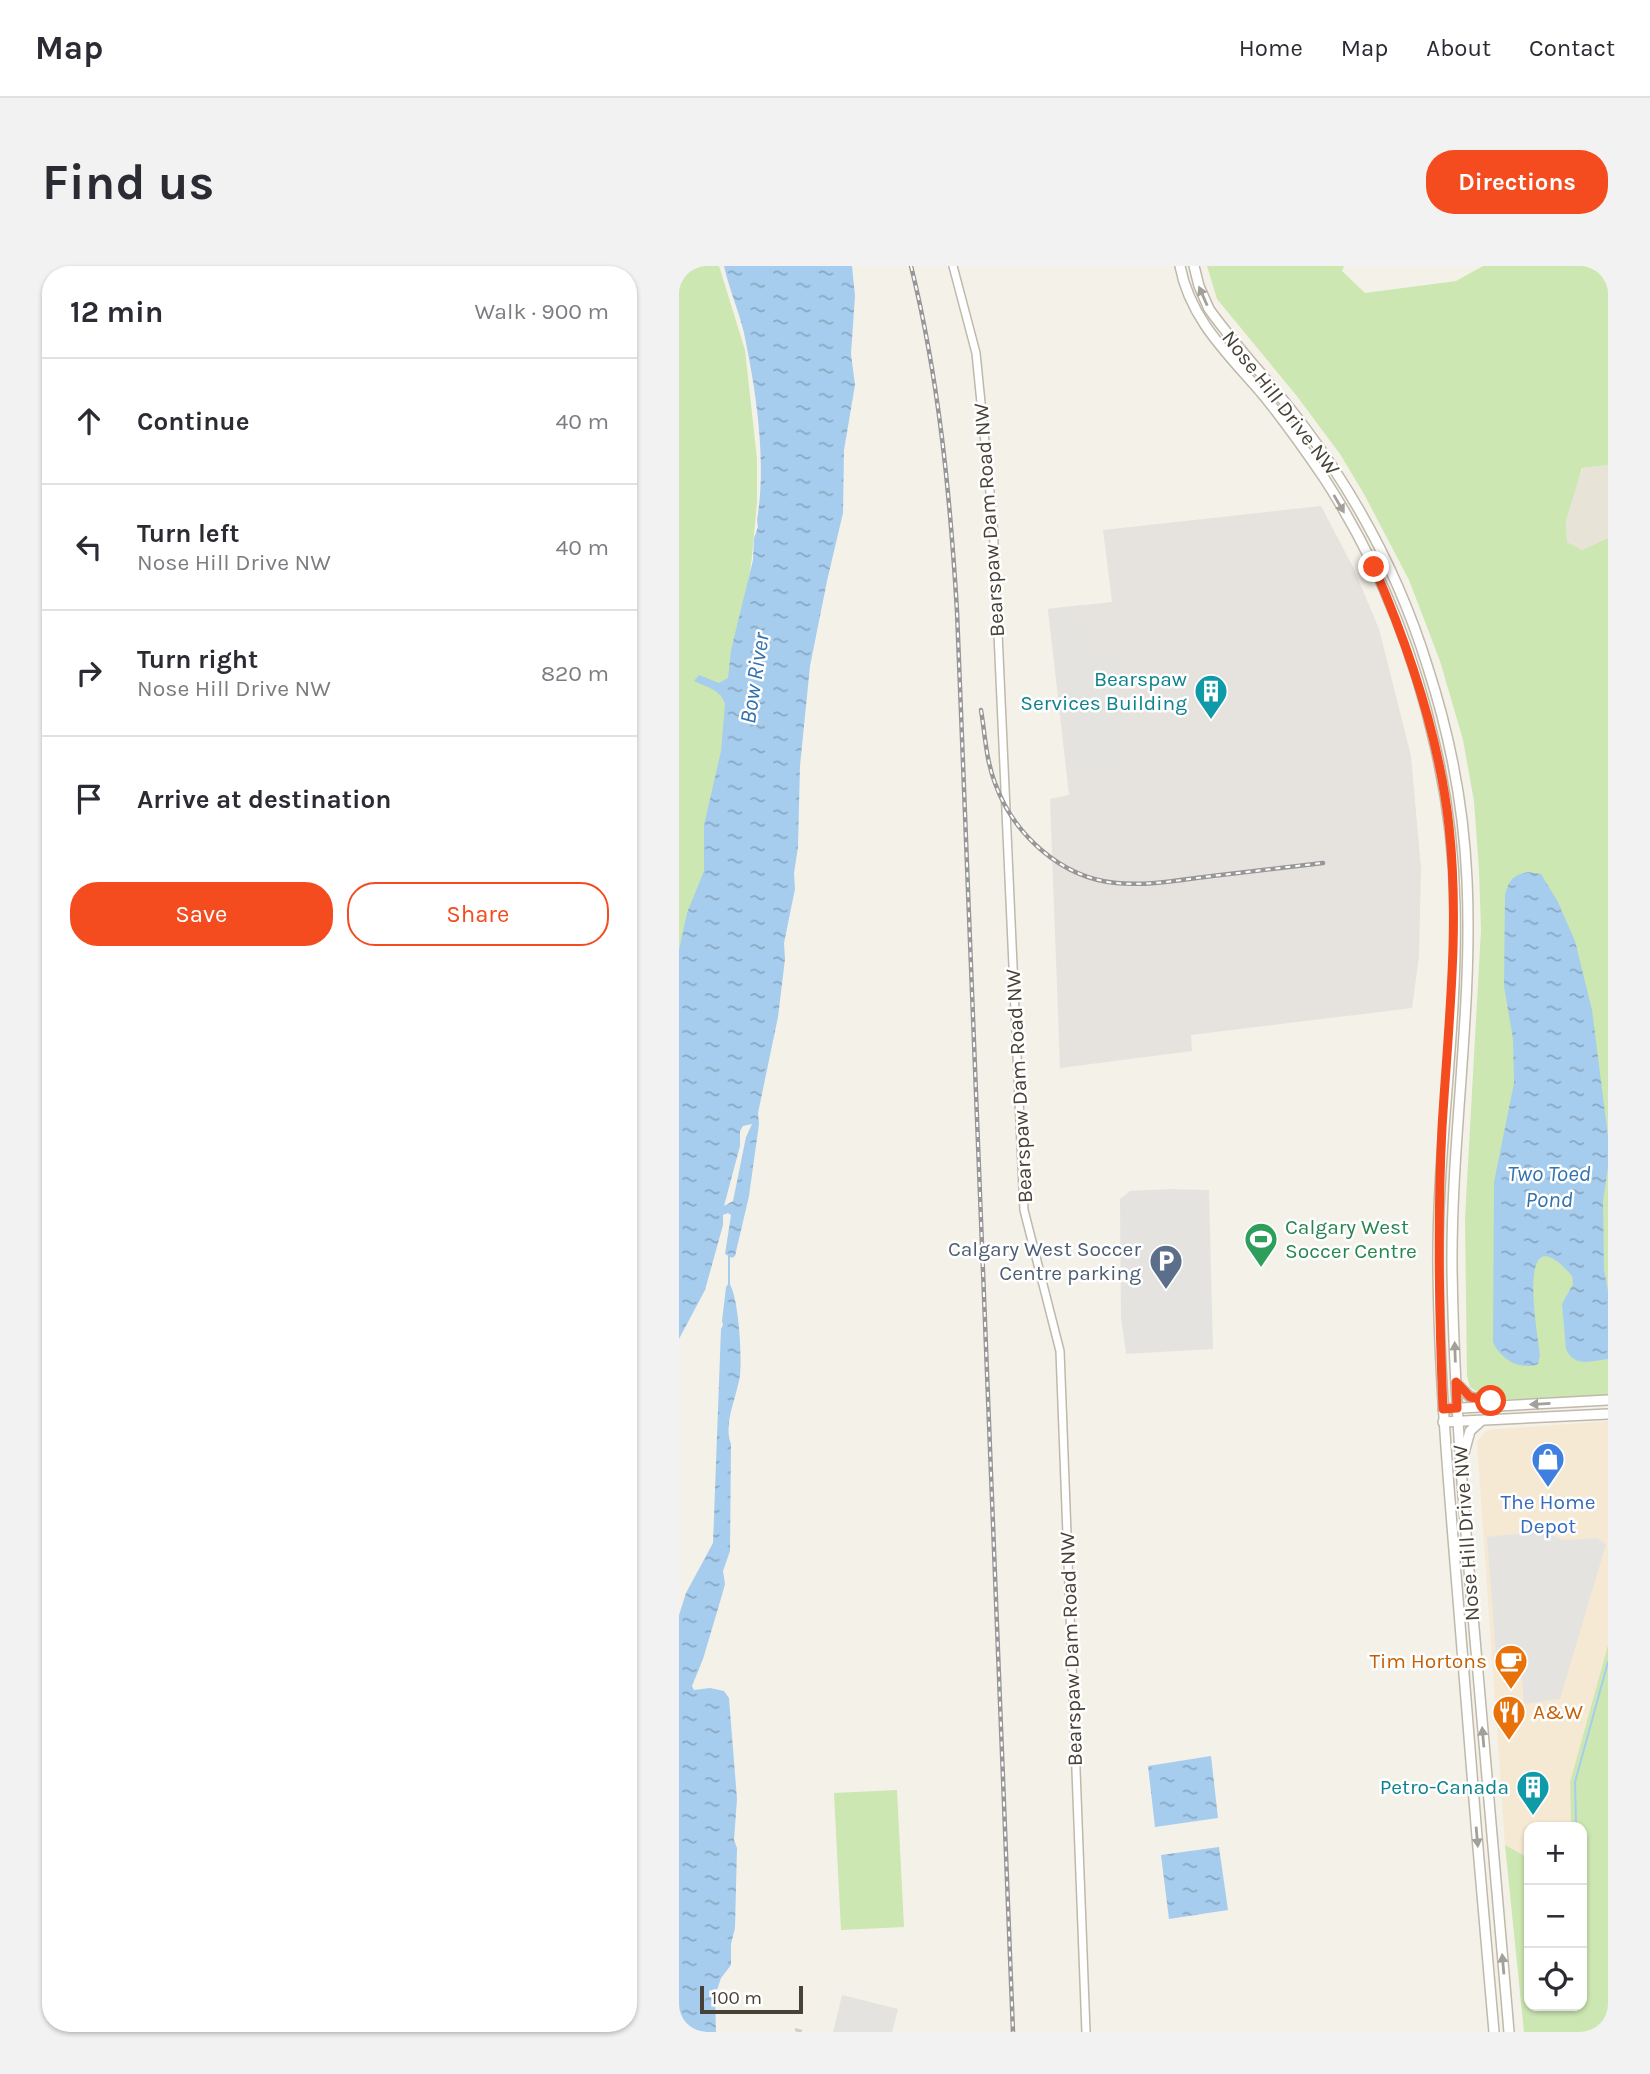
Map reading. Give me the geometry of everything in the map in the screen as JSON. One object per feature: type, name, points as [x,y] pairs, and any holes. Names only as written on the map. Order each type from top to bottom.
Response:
[{"type":"street","name":"Bearspaw Dam Road NW","points":[[954,266],[976,353],[993,522],[1024,1210],[1060,1350],[1086,2032]]},
{"type":"street","name":"Nose Hill Drive NW","points":[[1180,266],[1190,301],[1203,325],[1281,417],[1324,478],[1374,567],[1405,642],[1435,746],[1449,823],[1455,916],[1440,1174],[1438,1265],[1443,1422],[1494,2032]]},
{"type":"street","name":"Nose Hill Drive NW","points":[[1193,266],[1209,309],[1307,431],[1343,484],[1374,539],[1415,630],[1447,734],[1464,843],[1468,913],[1452,1222],[1457,1408],[1462,1496],[1509,2032]]},
{"type":"street","points":[[1456,1382],[1470,1397],[1518,1405]]},
{"type":"street","points":[[1443,1409],[1608,1400]]},
{"type":"street","points":[[1443,1422],[1608,1413]]},
{"type":"street","points":[[1462,1496],[1466,1441],[1473,1427],[1481,1421]]},
{"type":"shaded area","points":[[1608,465],[1608,538],[1582,550],[1567,542],[1566,520],[1572,495],[1583,468]]},
{"type":"shaded area","points":[[1321,506],[1353,567],[1379,629],[1411,756],[1421,868],[1419,956],[1412,1008],[1191,1035],[1192,1051],[1060,1068],[1050,799],[1069,795],[1048,609],[1112,602],[1103,530]]},
{"type":"shaded area","points":[[1082,605],[1087,647],[1117,644],[1132,767],[1068,775],[1048,609]]},
{"type":"shaded area","name":"Calgary West Soccer Centre parking","points":[[1209,1190],[1213,1349],[1126,1354],[1121,1317],[1120,1199],[1130,1191]]},
{"type":"shaded area","points":[[1608,1421],[1608,1645],[1570,1782],[1571,1822],[1524,1822],[1524,1855],[1505,1845],[1477,1442],[1487,1430]]},
{"type":"shaded area","points":[[1542,1531],[1563,1540],[1597,1538],[1606,1544],[1560,1699],[1524,1704],[1520,1652],[1496,1654],[1487,1537]]},
{"type":"shaded area","points":[[842,1995],[898,2009],[892,2032],[833,2032]]},
{"type":"green space","points":[[679,266],[719,266],[745,350],[757,459],[757,502],[710,877],[679,961]]},
{"type":"green space","points":[[1207,266],[1344,266],[1342,271],[1365,293],[1456,281],[1483,266],[1608,266],[1608,465],[1582,468],[1566,520],[1567,542],[1582,550],[1608,538],[1608,1396],[1543,1400],[1488,1399],[1470,1387],[1467,1376],[1465,1218],[1481,930],[1474,801],[1463,740],[1440,661],[1409,580],[1364,494],[1340,454],[1296,395],[1217,299]]},
{"type":"green space","points":[[1608,1645],[1608,2032],[1524,2032],[1505,1845],[1524,1855],[1524,2011],[1587,2011],[1587,1822],[1571,1822],[1570,1782]]},
{"type":"green space","points":[[897,1790],[904,1927],[841,1930],[834,1793]]},
{"type":"water","name":"Bow River","points":[[724,266],[852,266],[855,296],[851,354],[855,385],[844,450],[843,513],[810,666],[800,766],[795,889],[784,943],[785,959],[778,1017],[758,1113],[759,1124],[749,1196],[735,1256],[732,1258],[725,1254],[731,1215],[723,1215],[723,1225],[705,1290],[679,1339],[679,950],[687,913],[704,871],[704,825],[721,751],[725,704],[717,692],[694,681],[699,675],[719,683],[728,678],[731,650],[753,560],[761,474],[753,378],[742,325]],"holes":[[[752,1124],[746,1137],[733,1201],[724,1206],[740,1146],[740,1131],[743,1126]]]},
{"type":"water","name":"Two Toed Pond","points":[[1528,872],[1541,874],[1558,902],[1575,941],[1592,1010],[1608,1136],[1608,1167],[1603,1201],[1604,1270],[1608,1291],[1608,1359],[1584,1362],[1569,1355],[1566,1349],[1562,1304],[1573,1284],[1572,1276],[1554,1259],[1543,1257],[1536,1265],[1533,1281],[1540,1355],[1538,1364],[1524,1366],[1511,1362],[1500,1354],[1493,1342],[1494,1182],[1514,1083],[1513,1039],[1504,986],[1505,895],[1512,879]]},
{"type":"water","points":[[729,1283],[735,1301],[741,1355],[740,1375],[729,1427],[730,1551],[723,1571],[725,1584],[722,1595],[692,1686],[694,1690],[710,1688],[724,1691],[729,1698],[737,1799],[734,1840],[737,1848],[735,1928],[731,1944],[731,1965],[721,1978],[715,1996],[716,2032],[679,2032],[679,1615],[686,1593],[713,1543],[721,1329],[726,1287]]},
{"type":"water","points":[[1211,1756],[1218,1818],[1155,1827],[1148,1766]]},
{"type":"water","points":[[1219,1847],[1228,1910],[1169,1919],[1161,1855]]},
{"type":"waterway","points":[[729,1256],[729,1285]]},
{"type":"waterway","points":[[1576,1822],[1575,1782],[1608,1662]]},
{"type":"railway","points":[[911,266],[929,351],[942,437],[957,611],[1013,2032]]},
{"type":"railway","points":[[981,710],[990,765],[1003,802],[1027,836],[1058,863],[1076,872],[1116,883],[1140,884],[1323,863]]},
{"type":"place","name":"Bearspaw Services Building","points":[[1211,721]]},
{"type":"place","name":"Calgary West Soccer Centre","points":[[1261,1269]]},
{"type":"place","name":"Calgary West Soccer Centre parking","points":[[1166,1291]]},
{"type":"place","name":"The Home Depot","points":[[1548,1489]]},
{"type":"place","name":"Tim Hortons","points":[[1511,1691]]},
{"type":"place","name":"A&W","points":[[1509,1742]]},
{"type":"place","name":"Petro-Canada","points":[[1533,1817]]},
{"type":"route","points":[[1374,567],[1405,642],[1428,715],[1443,785],[1453,865],[1455,940],[1440,1174],[1438,1265],[1443,1409],[1457,1408],[1456,1382],[1470,1397],[1491,1401]]}]
